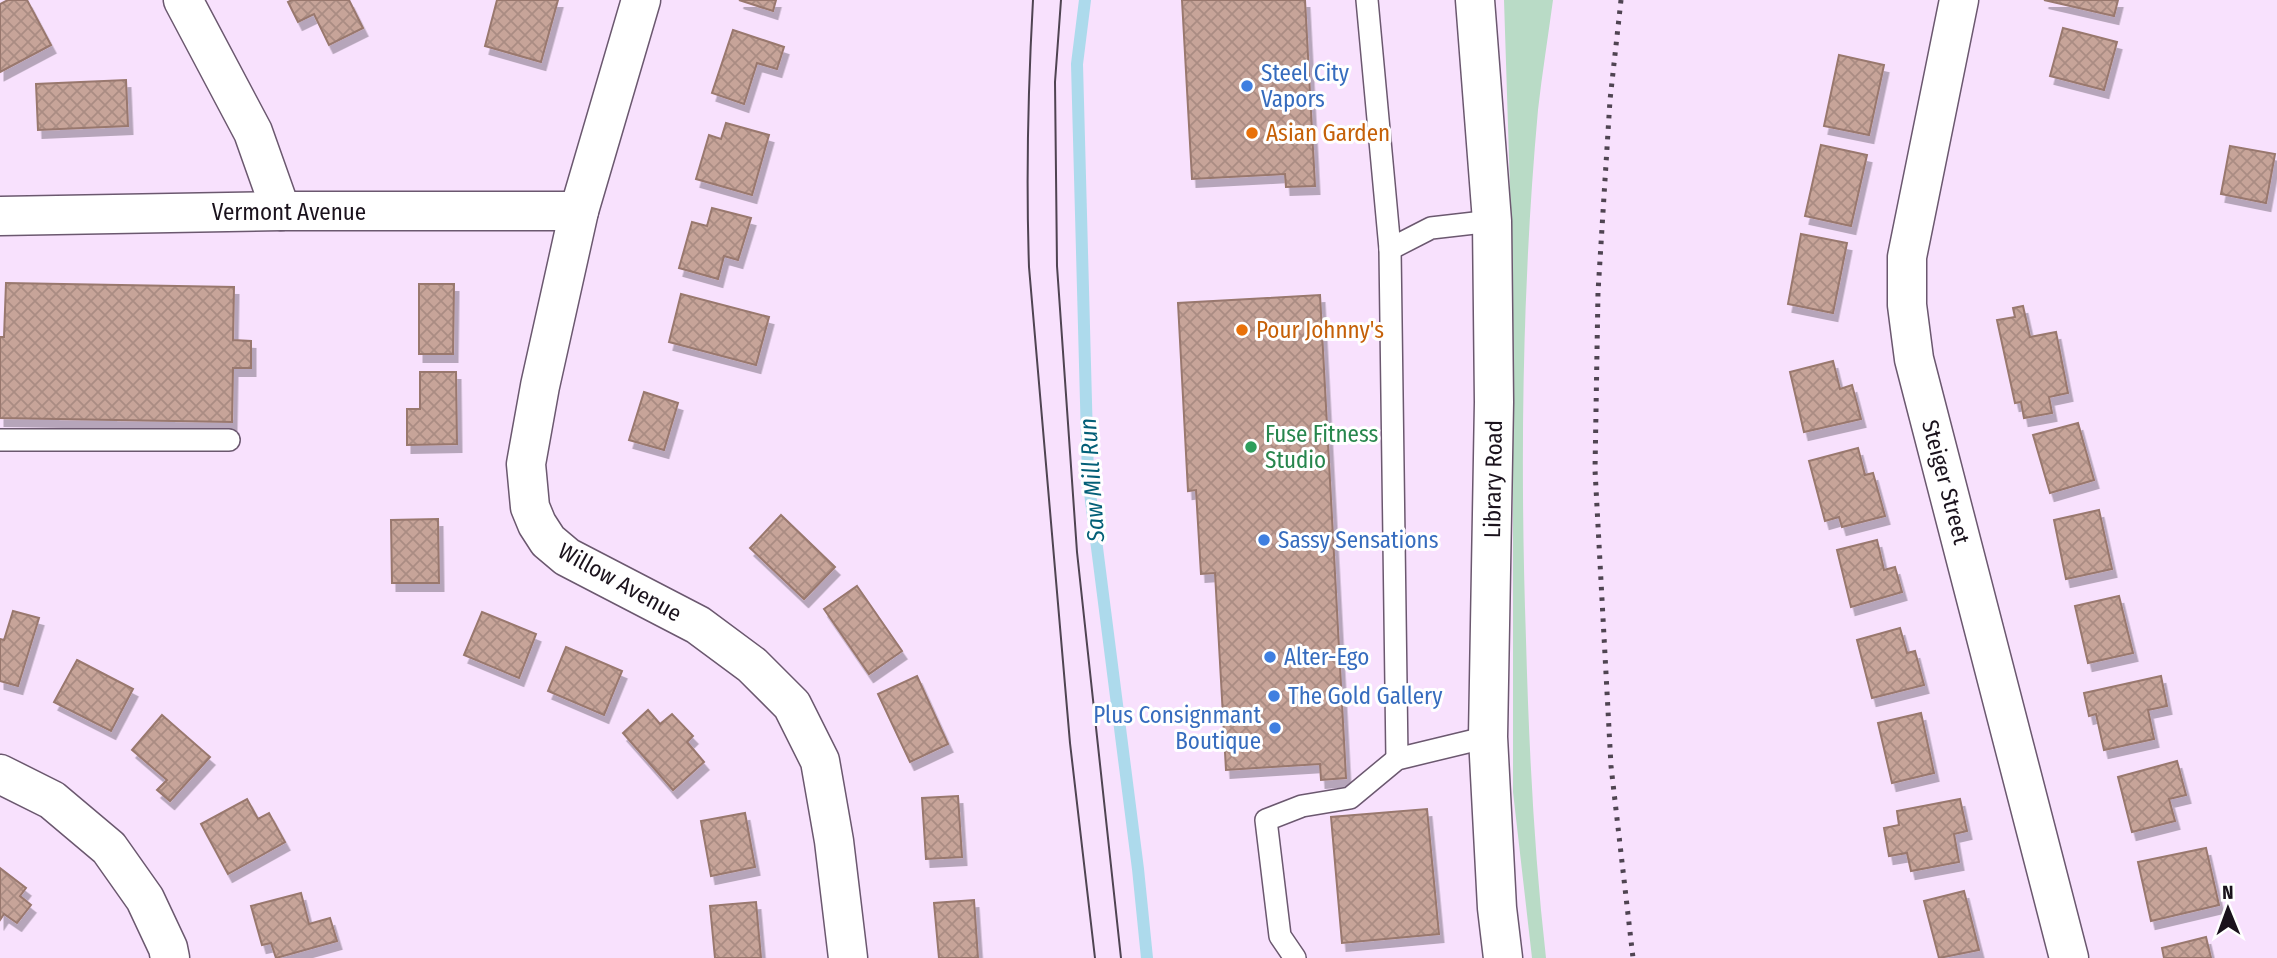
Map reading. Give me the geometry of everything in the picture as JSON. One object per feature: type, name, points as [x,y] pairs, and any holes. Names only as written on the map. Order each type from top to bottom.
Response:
[{"type":"street","points":[[183,0],[253,132],[281,211]]},
{"type":"street","name":"Willow Avenue","points":[[640,0],[579,211],[540,386],[526,464],[530,507],[548,541],[567,557],[698,625],[752,665],[792,705],[820,761],[834,841],[848,958]]},
{"type":"street","name":"Library Road","points":[[1475,0],[1492,221],[1494,402],[1488,737],[1497,908],[1503,958]]},
{"type":"street","name":"Steiger Street","points":[[1959,0],[1907,257],[1907,305],[1914,359],[2069,958]]},
{"type":"street","name":"Vermont Avenue","points":[[0,216],[281,211],[579,211]]},
{"type":"street","points":[[0,774],[52,800],[109,848],[145,899],[170,958]]},
{"type":"lane","points":[[1367,0],[1390,249],[1397,759]]},
{"type":"lane","points":[[1390,249],[1431,228],[1492,221]]},
{"type":"lane","points":[[0,440],[229,440]]},
{"type":"lane","points":[[1295,958],[1280,936],[1266,820],[1302,806],[1350,798],[1397,759],[1488,737]]},
{"type":"green space","points":[[1504,0],[1553,0],[1538,110],[1533,176],[1523,441],[1529,720],[1535,839],[1546,958],[1532,958],[1513,792],[1513,283]]},
{"type":"building","points":[[8,0],[27,0],[51,45],[0,72],[0,4]]},
{"type":"building","points":[[349,0],[363,28],[329,45],[314,14],[298,22],[288,2]]},
{"type":"building","points":[[497,0],[558,0],[541,62],[485,46]]},
{"type":"building","points":[[739,0],[776,0],[773,11]]},
{"type":"building","points":[[1182,0],[1305,0],[1315,186],[1286,187],[1285,174],[1192,179]]},
{"type":"building","points":[[2044,0],[2118,0],[2114,16]]},
{"type":"building","points":[[2063,28],[2117,42],[2104,90],[2050,76]]},
{"type":"building","points":[[733,30],[784,47],[777,69],[757,63],[744,104],[712,93]]},
{"type":"building","points":[[1839,55],[1884,65],[1869,135],[1824,126]]},
{"type":"building","points":[[126,80],[128,126],[38,130],[36,84]]},
{"type":"building","points":[[726,123],[769,135],[752,195],[696,179],[709,135],[721,139]]},
{"type":"building","points":[[1821,145],[1867,155],[1851,226],[1805,216]]},
{"type":"building","points":[[2230,146],[2275,154],[2266,203],[2221,194]]},
{"type":"building","points":[[712,208],[751,218],[738,260],[724,256],[718,279],[679,268],[692,222],[707,226]]},
{"type":"building","points":[[1801,234],[1847,243],[1833,313],[1788,304]]},
{"type":"building","points":[[6,283],[234,287],[233,340],[251,341],[251,368],[233,368],[232,422],[0,418],[0,337],[4,337]]},
{"type":"building","points":[[419,284],[454,284],[453,354],[419,354]]},
{"type":"building","points":[[681,294],[769,317],[756,365],[669,342]]},
{"type":"building","points":[[1320,295],[1346,778],[1321,780],[1320,764],[1226,770],[1215,573],[1201,574],[1196,490],[1188,491],[1178,303]]},
{"type":"building","points":[[2023,306],[2030,337],[2056,332],[2068,393],[2049,397],[2052,413],[2024,418],[2021,402],[2015,403],[1997,320],[2015,317],[2013,308]]},
{"type":"building","points":[[1833,361],[1840,389],[1852,385],[1861,419],[1804,432],[1790,372]]},
{"type":"building","points":[[420,372],[456,372],[457,444],[407,445],[407,409],[420,409]]},
{"type":"building","points":[[644,392],[678,403],[664,450],[629,440]]},
{"type":"building","points":[[2078,423],[2094,480],[2050,493],[2033,435]]},
{"type":"building","points":[[1858,448],[1865,475],[1873,473],[1885,516],[1842,527],[1839,517],[1825,521],[1809,461]]},
{"type":"building","points":[[2099,510],[2112,569],[2066,579],[2054,520]]},
{"type":"building","points":[[781,515],[835,567],[804,599],[750,548]]},
{"type":"building","points":[[438,519],[439,583],[392,583],[391,520]]},
{"type":"building","points":[[1877,540],[1884,570],[1895,567],[1902,592],[1851,607],[1837,550]]},
{"type":"building","points":[[857,586],[902,651],[869,674],[824,609]]},
{"type":"building","points":[[2119,596],[2133,653],[2088,663],[2075,606]]},
{"type":"building","points":[[13,611],[39,618],[18,686],[0,681],[0,639],[4,640]]},
{"type":"building","points":[[482,612],[536,634],[519,678],[464,655]]},
{"type":"building","points":[[1900,628],[1907,653],[1915,651],[1924,685],[1872,698],[1857,640]]},
{"type":"building","points":[[566,647],[622,671],[604,715],[548,691]]},
{"type":"building","points":[[77,660],[133,689],[111,731],[54,702]]},
{"type":"building","points":[[917,676],[948,744],[910,762],[878,694]]},
{"type":"building","points":[[2161,676],[2167,706],[2148,710],[2154,739],[2104,750],[2096,714],[2089,716],[2084,693]]},
{"type":"building","points":[[648,710],[660,724],[672,714],[693,736],[687,742],[704,762],[673,790],[623,733]]},
{"type":"building","points":[[1921,713],[1934,773],[1892,783],[1878,723]]},
{"type":"building","points":[[162,715],[210,757],[170,801],[157,790],[167,780],[132,750]]},
{"type":"building","points":[[2177,761],[2186,795],[2169,799],[2175,821],[2132,832],[2118,777]]},
{"type":"building","points":[[958,796],[962,857],[926,859],[922,798]]},
{"type":"building","points":[[247,799],[258,819],[269,813],[285,842],[228,874],[201,824]]},
{"type":"building","points":[[1960,799],[1967,831],[1954,834],[1959,862],[1911,871],[1907,853],[1889,856],[1884,828],[1899,825],[1897,811]]},
{"type":"building","points":[[1427,809],[1439,934],[1342,943],[1331,817]]},
{"type":"building","points":[[745,813],[755,867],[711,876],[701,821]]},
{"type":"building","points":[[2206,848],[2219,905],[2151,921],[2138,862]]},
{"type":"building","points":[[0,868],[26,888],[20,896],[31,905],[17,923],[4,914],[0,920]]},
{"type":"building","points":[[1964,891],[1979,950],[1939,958],[1924,901]]},
{"type":"building","points":[[301,893],[309,924],[330,918],[337,941],[276,958],[271,943],[262,945],[251,906]]},
{"type":"building","points":[[974,900],[978,958],[939,958],[934,903]]},
{"type":"building","points":[[756,902],[761,958],[715,958],[710,906]]},
{"type":"building","points":[[2206,937],[2211,958],[2164,958],[2162,948]]},
{"type":"waterway","name":"Saw Mill Run","points":[[1085,0],[1077,64],[1088,477],[1147,958]]},
{"type":"tram line","points":[[1033,0],[1028,134],[1029,267],[1070,743],[1095,958]]},
{"type":"tram line","points":[[1061,0],[1055,82],[1057,266],[1077,552],[1121,958]]},
{"type":"railway","points":[[1621,0],[1610,100],[1598,292],[1595,470],[1611,766],[1633,958]]},
{"type":"place","name":"Steel City Vapors","points":[[1247,86]]},
{"type":"place","name":"Asian Garden","points":[[1252,133]]},
{"type":"place","name":"Pour Johnny's","points":[[1242,330]]},
{"type":"place","name":"Fuse Fitness Studio","points":[[1251,447]]},
{"type":"place","name":"Sassy Sensations","points":[[1264,540]]},
{"type":"place","name":"Alter-Ego","points":[[1270,657]]},
{"type":"place","name":"The Gold Gallery","points":[[1274,696]]},
{"type":"place","name":"Plus Consignmant Boutique","points":[[1275,728]]}]
